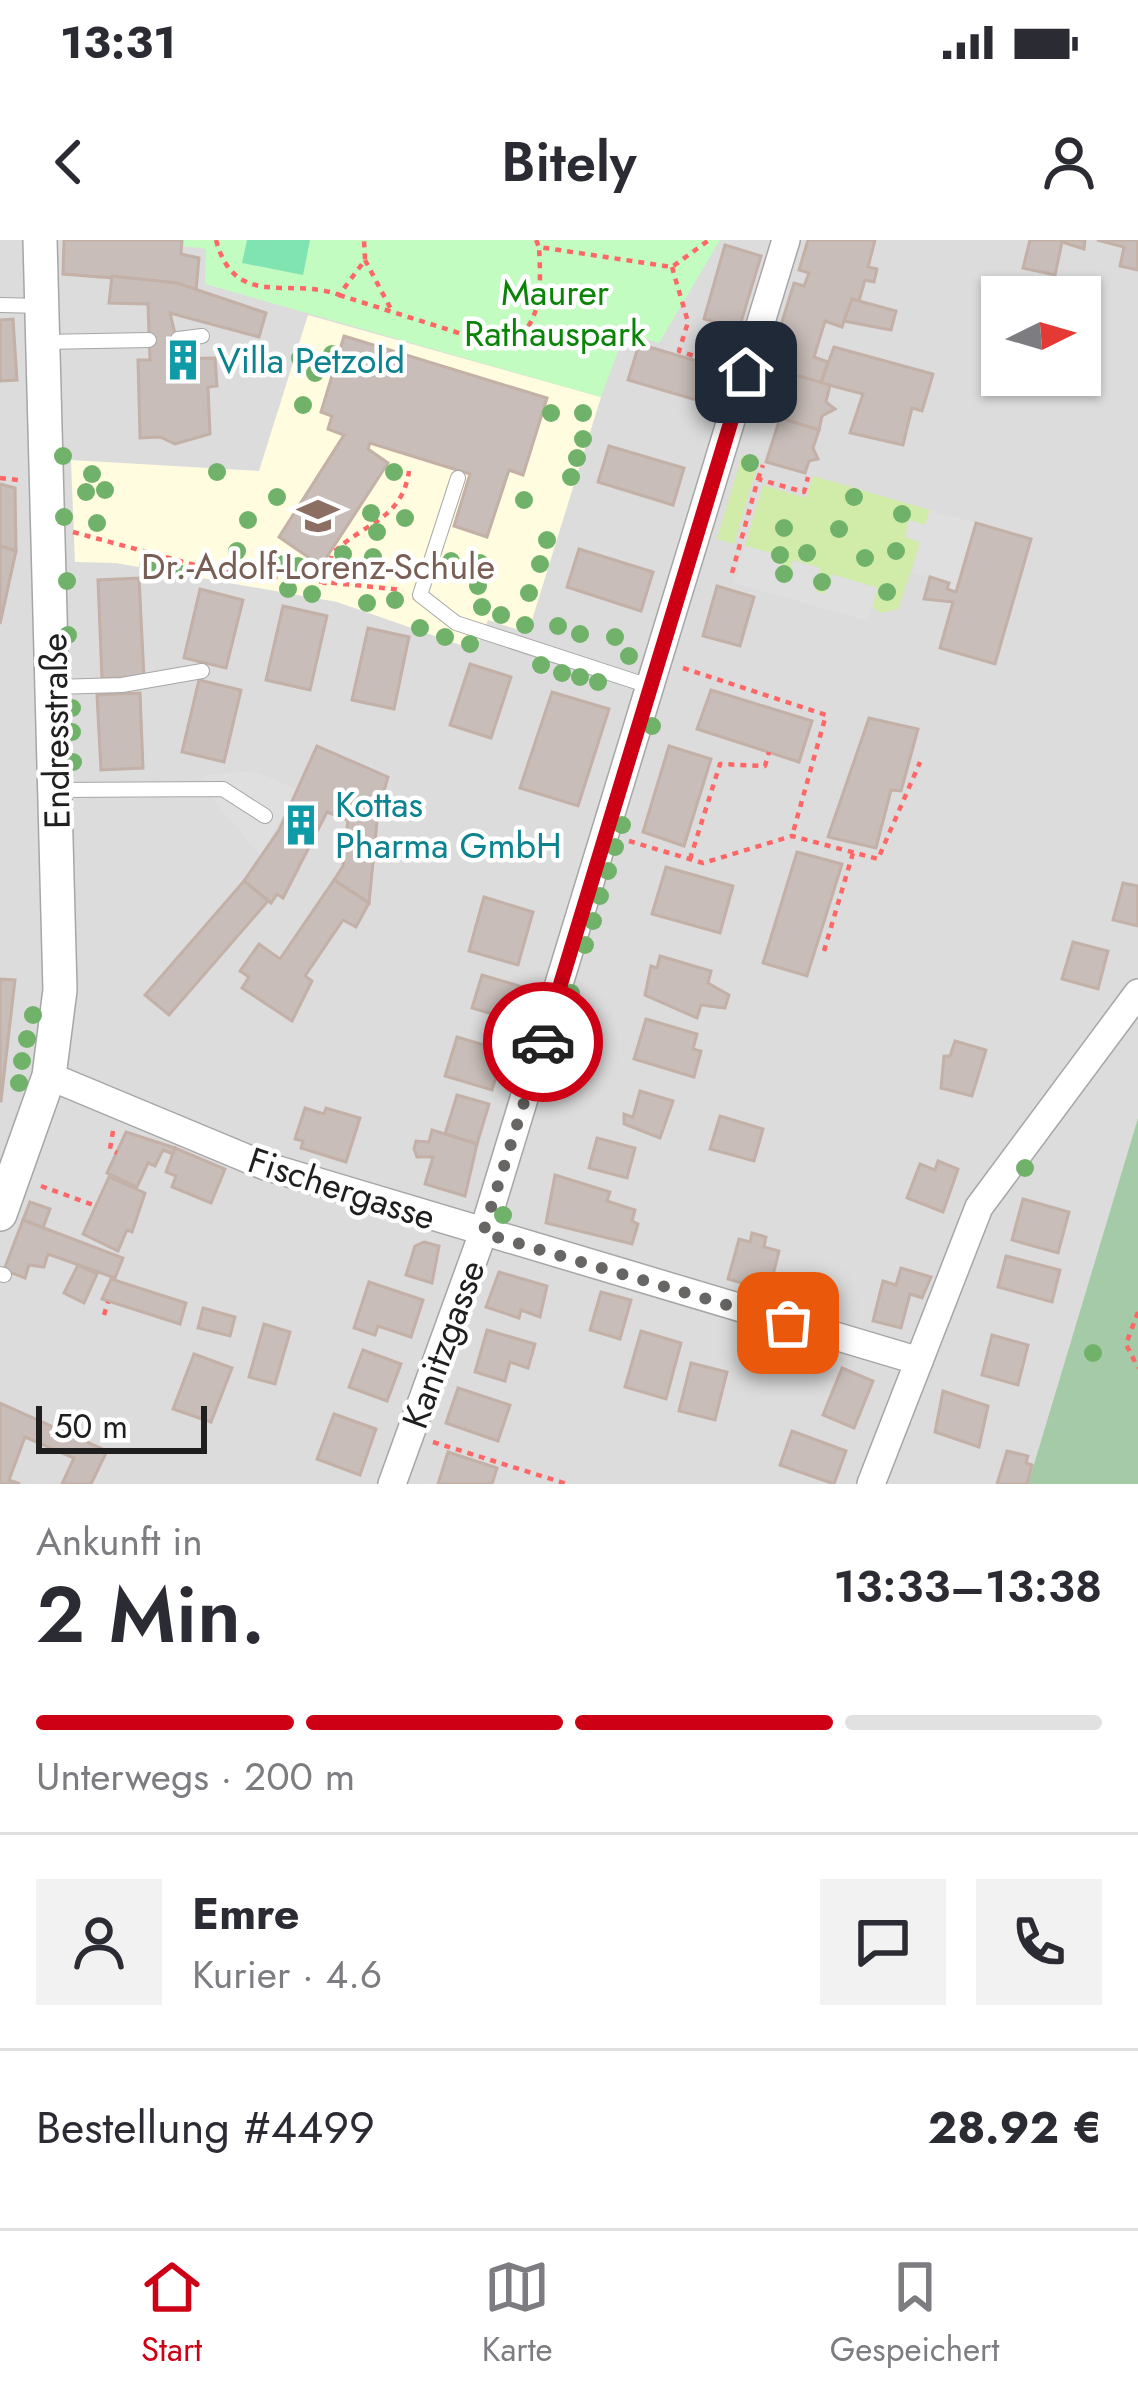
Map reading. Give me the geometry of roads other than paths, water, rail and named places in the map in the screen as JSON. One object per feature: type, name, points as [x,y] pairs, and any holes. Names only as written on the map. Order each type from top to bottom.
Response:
[{"type":"street","name":"Endresstraße","points":[[0,1214],[49,1076],[60,990],[40,240]]},
{"type":"street","name":"Kanitzgasse","points":[[392,1484],[483,1233],[786,240]]},
{"type":"street","points":[[871,1484],[979,1207],[1138,993]]},
{"type":"street","name":"Fischergasse","points":[[49,1076],[265,1166],[919,1361]]},
{"type":"lane","points":[[0,305],[41,306]]},
{"type":"lane","points":[[178,339],[202,337]]},
{"type":"lane","points":[[43,342],[149,340]]},
{"type":"lane","points":[[458,478],[420,595],[456,623],[656,674]]},
{"type":"lane","points":[[55,687],[122,685],[202,671]]},
{"type":"lane","points":[[57,790],[223,789],[266,816]]},
{"type":"place","name":"Villa Petzold","points":[[183,360]]},
{"type":"place","name":"Dr.-Adolf-Lorenz-Schule","points":[[318,516]]},
{"type":"place","name":"Kottas Pharma GmbH","points":[[301,825]]},
{"type":"park label","name":"Maurer Rathauspark","points":[[555,312]]}]
